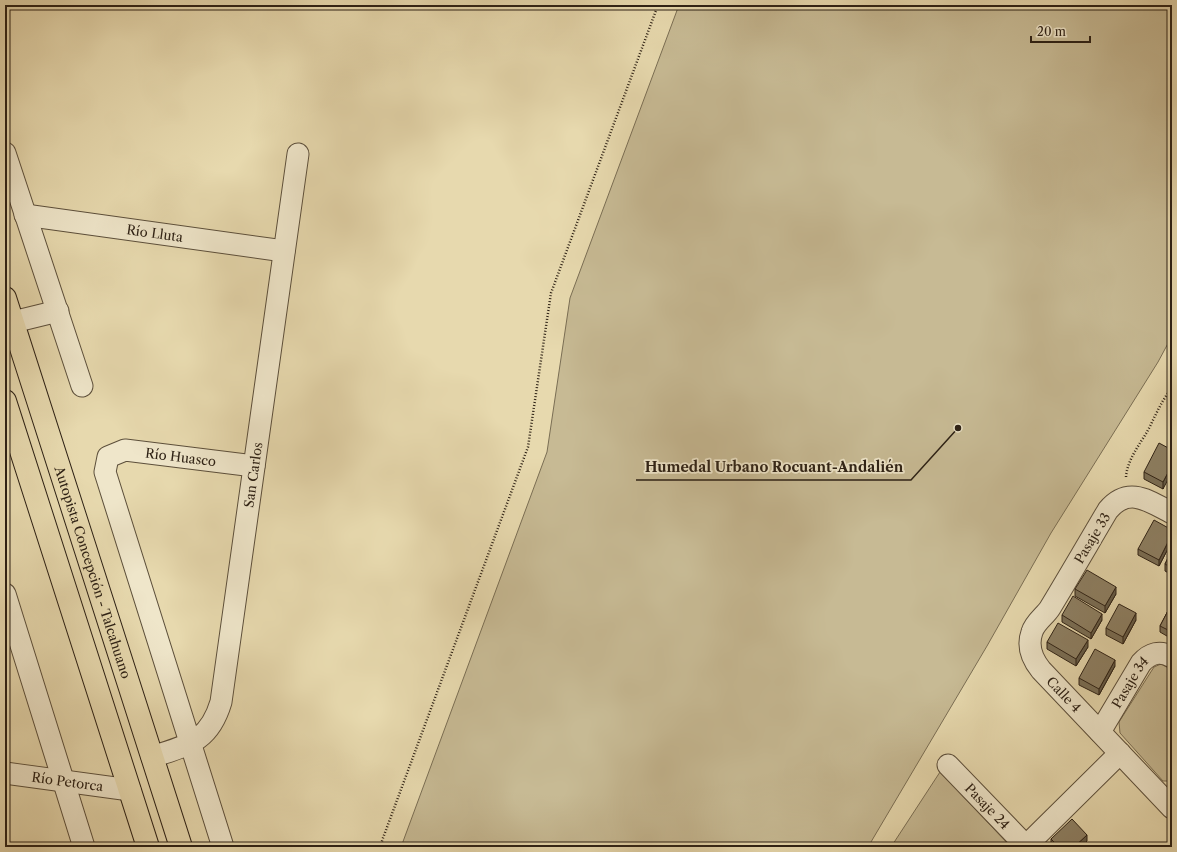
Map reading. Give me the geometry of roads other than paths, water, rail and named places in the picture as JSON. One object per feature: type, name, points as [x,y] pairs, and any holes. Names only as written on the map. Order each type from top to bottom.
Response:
[{"type":"main road","name":"Autopista Concepción - Talcahuano","points":[[5,298],[181,847]]},
{"type":"main road","points":[[5,400],[10,433],[148,847]]},
{"type":"street","points":[[5,153],[82,386]]},
{"type":"street","name":"San Carlos","points":[[152,757],[190,744],[202,736],[211,726],[221,702],[298,154]]},
{"type":"street","name":"Río Lluta","points":[[25,215],[284,251]]},
{"type":"street","points":[[13,322],[58,311]]},
{"type":"street","name":"Río Huasco","points":[[190,744],[105,472],[108,457],[125,450],[254,466]]},
{"type":"street","name":"Pasaje 33","points":[[1035,625],[1049,610],[1108,510],[1118,500],[1125,497],[1138,497],[1172,513]]},
{"type":"street","points":[[5,594],[84,847]]},
{"type":"street","name":"Calle 4","points":[[1035,625],[1032,632],[1030,648],[1036,663],[1172,808]]},
{"type":"street","name":"Pasaje 34","points":[[1100,732],[1141,663],[1152,654],[1160,653],[1172,657]]},
{"type":"street","points":[[190,744],[223,847]]},
{"type":"street","points":[[1026,847],[1120,753]]},
{"type":"street","name":"Pasaje 24","points":[[948,765],[1026,847]]},
{"type":"street","name":"Río Petorca","points":[[5,773],[130,790]]},
{"type":"place","name":"Humedal Urbano Rocuant-Andalién","points":[[958,428]]}]
